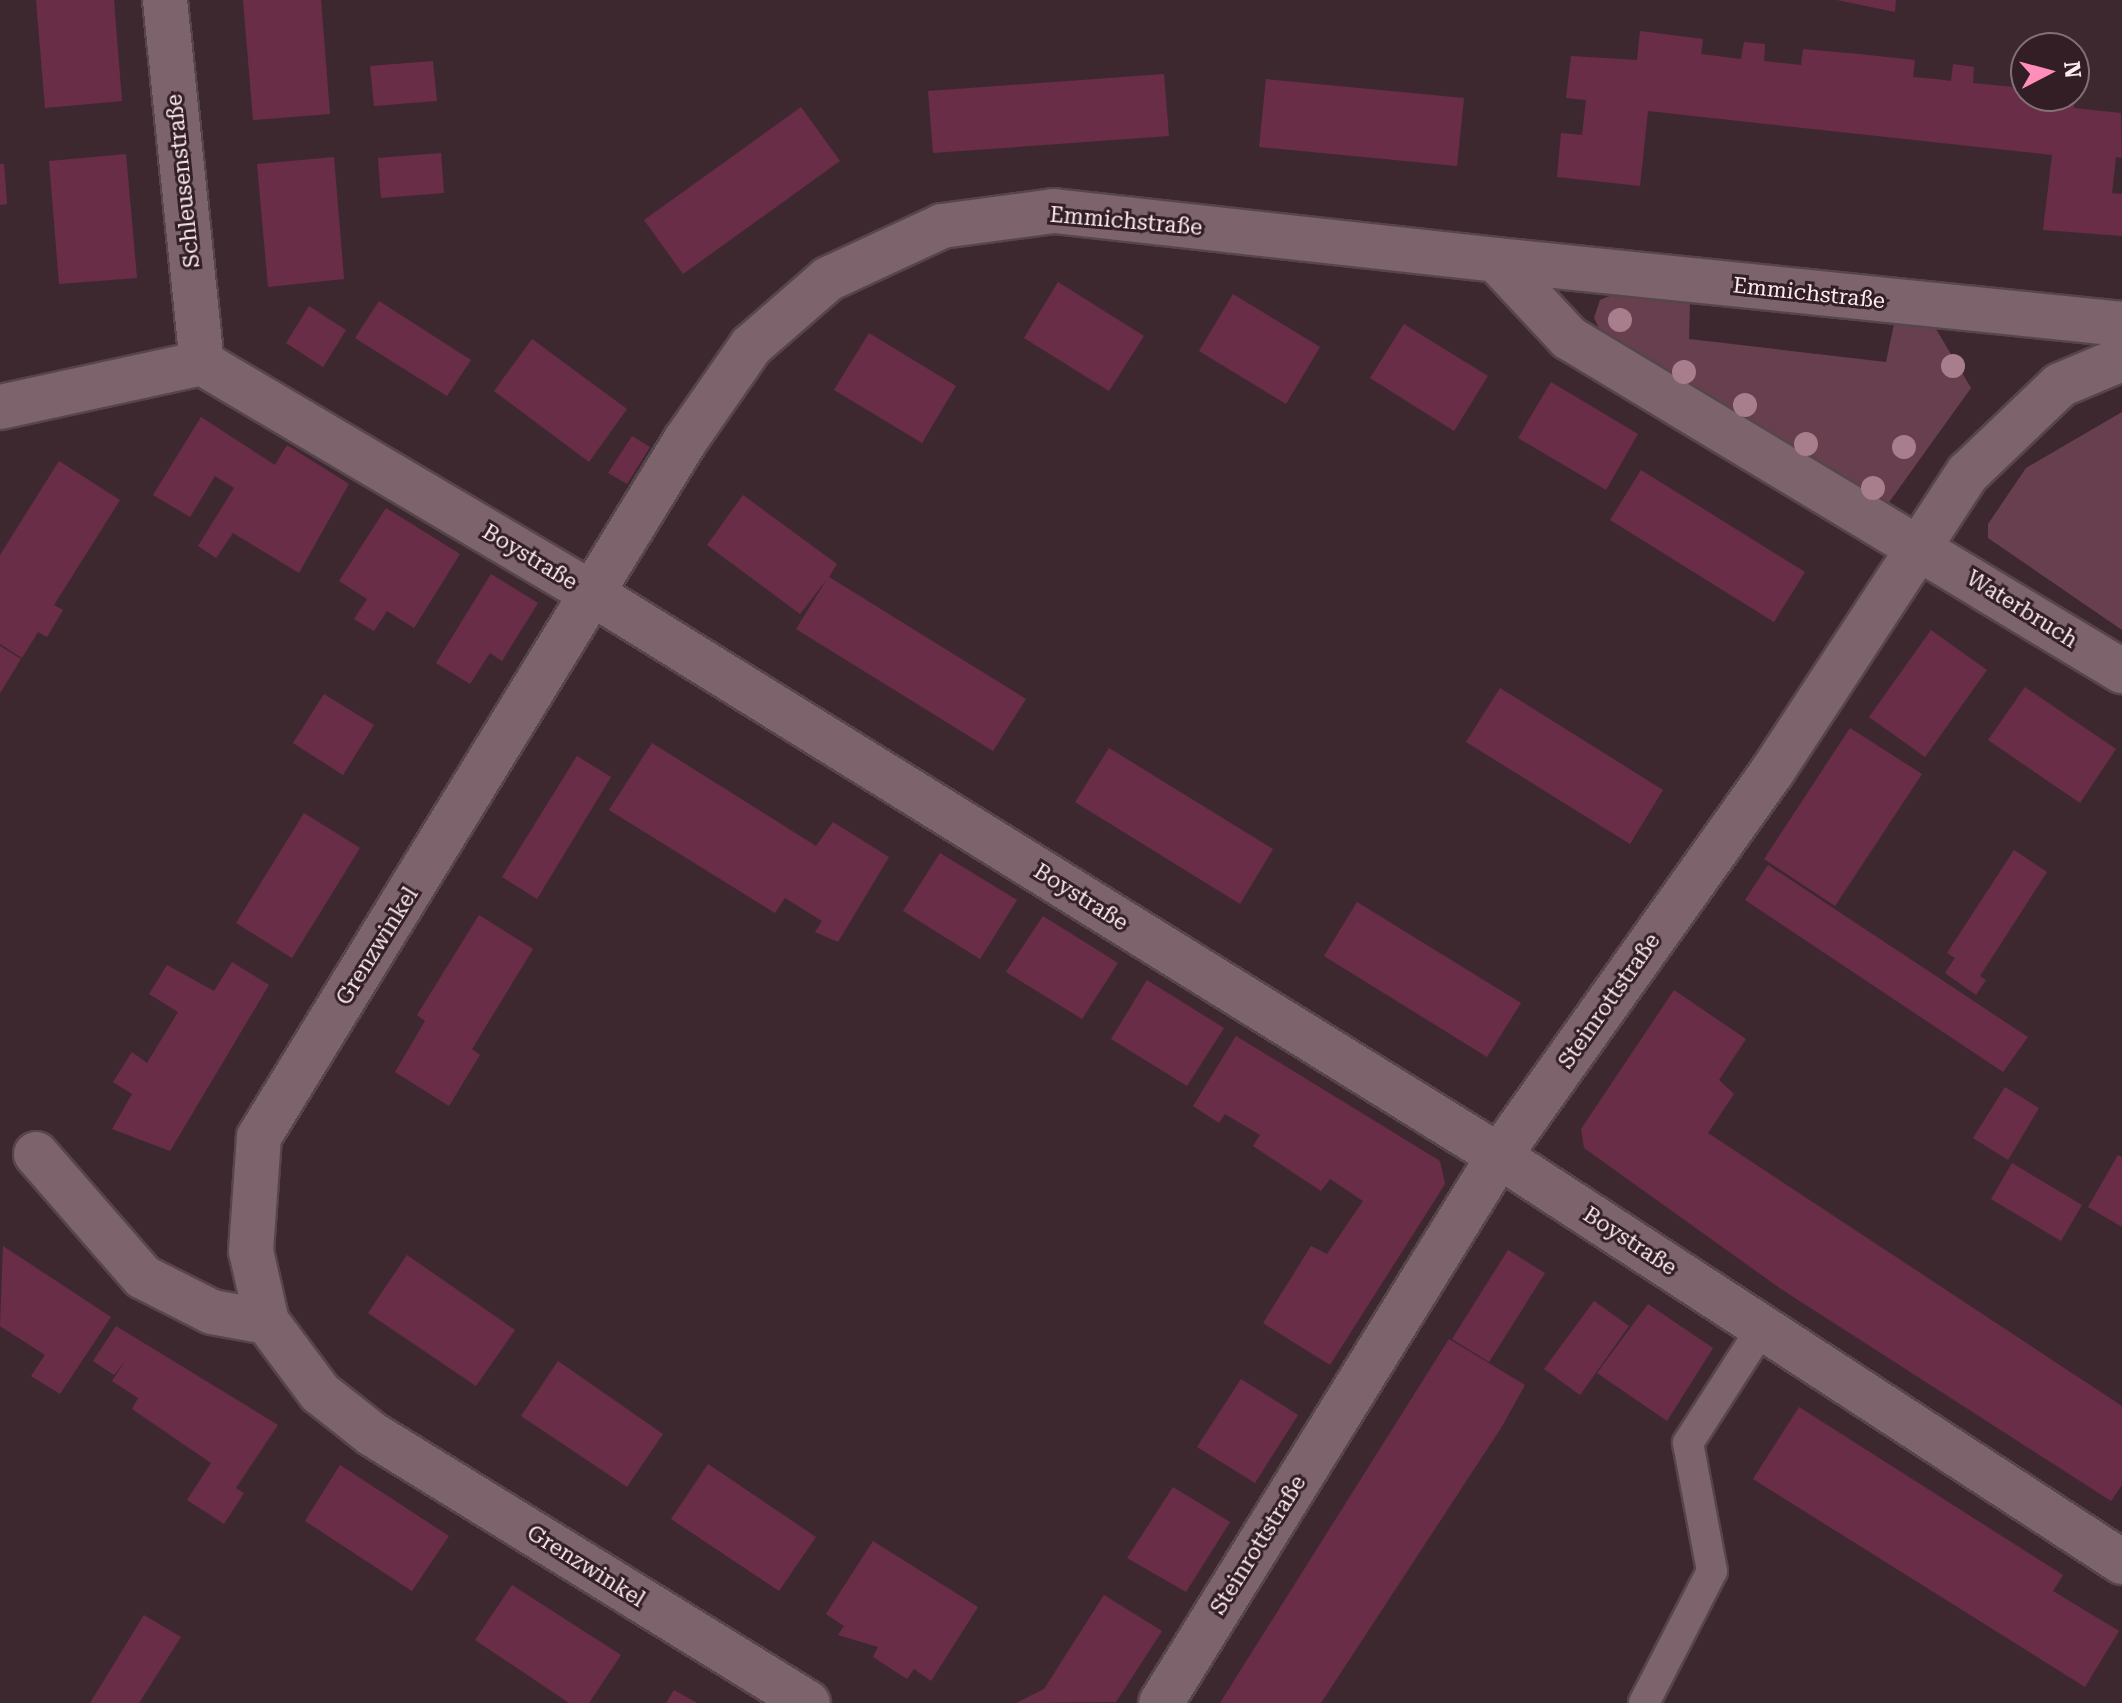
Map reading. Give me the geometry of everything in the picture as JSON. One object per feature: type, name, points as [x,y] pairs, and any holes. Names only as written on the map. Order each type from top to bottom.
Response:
[{"type":"street","name":"Schleusenstraße","points":[[165,0],[202,363]]},
{"type":"street","name":"Emmichstraße","points":[[593,594],[751,346],[828,279],[942,226],[1054,211],[2122,324]]},
{"type":"street","points":[[1496,260],[1569,338],[1919,553]]},
{"type":"street","name":"Steinrottstraße","points":[[1161,1703],[1499,1156],[1919,553],[1978,463],[2060,385],[2122,359]]},
{"type":"street","points":[[0,407],[202,363]]},
{"type":"street","name":"Boystraße","points":[[202,363],[593,594],[1499,1156],[2122,1562]]},
{"type":"street","name":"Waterbruch","points":[[1919,553],[1968,574],[2122,671]]},
{"type":"street","name":"Grenzwinkel","points":[[593,594],[259,1137],[251,1251],[267,1322],[320,1393],[372,1434],[808,1703]]},
{"type":"street","points":[[36,1154],[143,1277],[212,1312],[267,1322]]},
{"type":"lane","points":[[1644,1703],[1712,1571],[1688,1443],[1762,1328]]},
{"type":"shaded area","points":[[1612,295],[1690,302],[1689,339],[1886,362],[1894,324],[1936,329],[1971,388],[1887,505],[1601,332],[1594,318],[1600,300]]},
{"type":"shaded area","points":[[2122,412],[2122,630],[1988,538],[1988,524],[2026,468]]},
{"type":"building","points":[[36,0],[114,0],[122,101],[45,108]]},
{"type":"building","points":[[243,0],[321,0],[330,114],[253,120]]},
{"type":"building","points":[[1837,0],[1896,0],[1895,12]]},
{"type":"building","points":[[1640,31],[1703,39],[1701,54],[1741,59],[1744,42],[1765,44],[1764,61],[1801,65],[1803,49],[1859,54],[1915,60],[1913,77],[1951,81],[1953,64],[1974,67],[1973,83],[2010,87],[2010,112],[2090,110],[2121,113],[2122,158],[2116,157],[2112,193],[2122,194],[2122,236],[2043,230],[2052,155],[1648,111],[1640,186],[1557,177],[1561,133],[1582,135],[1586,100],[1566,98],[1571,56],[1637,60]]},
{"type":"building","points":[[433,61],[437,101],[374,106],[370,66]]},
{"type":"building","points":[[1164,74],[1169,136],[933,153],[928,91]]},
{"type":"building","points":[[1266,79],[1464,98],[1457,166],[1259,147]]},
{"type":"building","points":[[801,107],[840,161],[683,274],[644,220]]},
{"type":"building","points":[[441,153],[444,193],[381,198],[378,158]]},
{"type":"building","points":[[126,154],[137,278],[59,284],[49,161]]},
{"type":"building","points":[[334,157],[344,279],[268,287],[257,164]]},
{"type":"building","points":[[0,164],[4,164],[7,204],[0,205]]},
{"type":"building","points":[[1058,282],[1144,336],[1109,391],[1024,338]]},
{"type":"building","points":[[1233,294],[1320,347],[1286,404],[1199,351]]},
{"type":"building","points":[[379,301],[471,360],[447,396],[355,338]]},
{"type":"building","points":[[309,306],[346,330],[323,367],[286,343]]},
{"type":"building","points":[[1404,324],[1488,376],[1454,431],[1370,378]]},
{"type":"building","points":[[869,333],[956,386],[922,443],[834,390]]},
{"type":"building","points":[[532,339],[627,409],[589,462],[494,391]]},
{"type":"building","points":[[1551,382],[1638,434],[1606,490],[1518,438]]},
{"type":"building","points":[[201,417],[275,465],[287,445],[349,484],[299,573],[233,533],[216,558],[198,546],[234,488],[215,476],[190,517],[153,495]]},
{"type":"building","points":[[632,436],[650,447],[627,484],[608,473]]},
{"type":"building","points":[[59,461],[120,500],[54,605],[63,610],[47,637],[38,632],[22,658],[0,644],[0,555]]},
{"type":"building","points":[[1641,470],[1805,572],[1774,622],[1610,520]]},
{"type":"building","points":[[743,495],[837,564],[829,577],[1026,699],[993,751],[796,629],[827,579],[800,614],[707,545]]},
{"type":"building","points":[[386,508],[460,554],[414,628],[387,611],[374,631],[354,619],[367,599],[339,581]]},
{"type":"building","points":[[491,574],[538,603],[502,661],[490,653],[470,684],[436,663]]},
{"type":"building","points":[[1931,630],[1987,670],[1925,757],[1869,717]]},
{"type":"building","points":[[0,646],[21,659],[0,693]]},
{"type":"building","points":[[2025,687],[2116,749],[2080,803],[1988,740]]},
{"type":"building","points":[[1500,688],[1663,790],[1630,844],[1466,742]]},
{"type":"building","points":[[324,694],[374,725],[343,775],[293,743]]},
{"type":"building","points":[[1850,728],[1922,774],[1835,906],[1764,859]]},
{"type":"building","points":[[652,743],[816,846],[833,822],[889,857],[838,942],[815,932],[822,921],[785,898],[775,913],[609,810]]},
{"type":"building","points":[[1109,748],[1273,849],[1240,904],[1075,802]]},
{"type":"building","points":[[577,756],[611,777],[537,899],[502,877]]},
{"type":"building","points":[[304,813],[360,848],[292,958],[236,923]]},
{"type":"building","points":[[2014,850],[2047,872],[1980,976],[1986,980],[1976,995],[1945,973],[1955,958],[1947,953]]},
{"type":"building","points":[[940,853],[1017,900],[980,959],[903,911]]},
{"type":"building","points":[[1768,865],[2028,1037],[2003,1072],[1745,900]]},
{"type":"building","points":[[1357,902],[1521,1003],[1487,1057],[1324,956]]},
{"type":"building","points":[[479,915],[533,949],[472,1049],[480,1055],[449,1106],[395,1072],[425,1021],[417,1015]]},
{"type":"building","points":[[1043,916],[1118,963],[1082,1019],[1006,972]]},
{"type":"building","points":[[232,962],[269,985],[170,1151],[112,1129],[132,1094],[113,1082],[132,1052],[147,1063],[178,1012],[149,994],[167,965],[214,991]]},
{"type":"building","points":[[1147,980],[1224,1028],[1187,1086],[1111,1039]]},
{"type":"building","points":[[1674,990],[1746,1039],[1719,1080],[1734,1094],[1708,1133],[2122,1406],[2122,1485],[2111,1501],[1781,1289],[1584,1148],[1581,1129]]},
{"type":"building","points":[[1236,1036],[1440,1161],[1445,1184],[1330,1365],[1263,1323],[1311,1246],[1327,1254],[1363,1201],[1330,1179],[1321,1191],[1253,1146],[1260,1135],[1225,1114],[1219,1123],[1193,1106]]},
{"type":"building","points":[[2005,1087],[2039,1108],[2008,1160],[1973,1138]]},
{"type":"building","points":[[2118,1155],[2122,1157],[2122,1227],[2088,1207]]},
{"type":"building","points":[[2012,1163],[2082,1205],[2061,1241],[1991,1199]]},
{"type":"building","points":[[3,1246],[111,1317],[60,1394],[31,1376],[45,1355],[0,1326]]},
{"type":"building","points":[[1508,1250],[1545,1273],[1489,1362],[1452,1339]]},
{"type":"building","points":[[407,1255],[515,1330],[476,1386],[368,1313]]},
{"type":"building","points":[[1594,1301],[1629,1326],[1580,1395],[1544,1369]]},
{"type":"building","points":[[1648,1304],[1713,1348],[1667,1421],[1597,1373]]},
{"type":"building","points":[[116,1326],[278,1425],[236,1488],[244,1493],[224,1524],[187,1500],[211,1463],[132,1409],[138,1398],[112,1381],[126,1360],[114,1375],[93,1361]]},
{"type":"building","points":[[1449,1339],[1525,1385],[1501,1428],[1321,1703],[1220,1703]]},
{"type":"building","points":[[558,1361],[663,1434],[627,1487],[521,1416]]},
{"type":"building","points":[[1241,1379],[1298,1415],[1255,1483],[1197,1447]]},
{"type":"building","points":[[1799,1407],[2063,1575],[2053,1591],[2119,1631],[2085,1687],[1753,1479]]},
{"type":"building","points":[[708,1464],[816,1537],[779,1591],[671,1519]]},
{"type":"building","points":[[340,1465],[449,1536],[412,1591],[305,1521]]},
{"type":"building","points":[[1173,1487],[1230,1522],[1186,1592],[1127,1558]]},
{"type":"building","points":[[873,1541],[978,1607],[931,1681],[914,1669],[907,1679],[873,1657],[878,1647],[838,1635],[844,1626],[826,1614]]},
{"type":"building","points":[[512,1585],[621,1655],[589,1703],[569,1703],[475,1640]]},
{"type":"building","points":[[1104,1595],[1162,1631],[1116,1702],[1016,1703],[1044,1689]]},
{"type":"building","points":[[144,1615],[181,1637],[139,1703],[90,1703]]},
{"type":"building","points":[[674,1690],[697,1703],[666,1703]]}]
